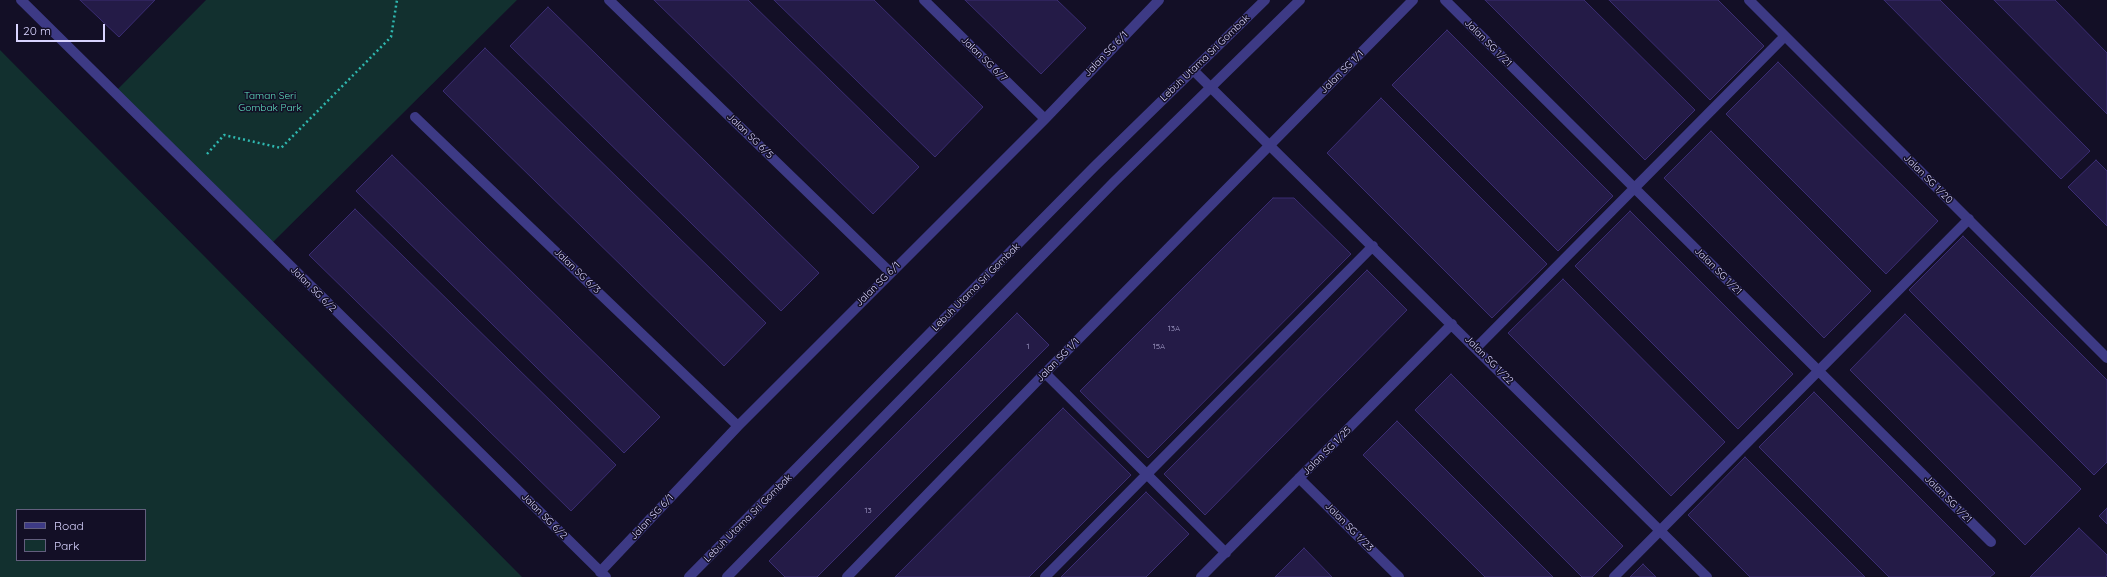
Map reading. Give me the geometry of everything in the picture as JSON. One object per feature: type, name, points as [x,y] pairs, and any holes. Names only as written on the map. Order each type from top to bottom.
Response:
[{"type":"street","name":"Jalan SG 6/2","points":[[21,0],[603,574]]},
{"type":"street","name":"Jalan SG 6/5","points":[[609,0],[890,272]]},
{"type":"street","name":"Jalan SG 6/7","points":[[924,0],[1045,119]]},
{"type":"street","name":"Jalan SG 6/1","points":[[603,574],[738,426],[890,272],[1045,119],[1159,0]]},
{"type":"street","name":"Lebuh Utama Sri Gombak","points":[[690,577],[1090,172],[1265,0]]},
{"type":"street","points":[[726,577],[1108,188],[1300,0]]},
{"type":"street","name":"Jalan SG 1/1","points":[[847,577],[1045,373],[1413,0]]},
{"type":"street","name":"Jalan SG 1/21","points":[[1445,0],[1991,542]]},
{"type":"street","name":"Jalan SG 1/20","points":[[1749,0],[1784,37],[1969,219],[2107,358]]},
{"type":"street","points":[[1476,348],[1784,37]]},
{"type":"street","points":[[1193,70],[1270,144]]},
{"type":"street","name":"Jalan SG 6/3","points":[[415,117],[738,426]]},
{"type":"street","name":"Jalan SG 1/22","points":[[1270,144],[1707,577]]},
{"type":"street","points":[[1614,577],[1969,219]]},
{"type":"street","points":[[1045,577],[1373,246]]},
{"type":"street","name":"Jalan SG 1/25","points":[[1201,577],[1452,324]]},
{"type":"street","points":[[1045,373],[1226,552]]},
{"type":"street","name":"Jalan SG 1/23","points":[[1300,478],[1399,577]]},
{"type":"path","points":[[193,169],[224,135],[281,148],[391,37],[397,0]]},
{"type":"green space","name":"Taman Seri Gombak Park","points":[[206,0],[517,0],[270,245],[115,92]]},
{"type":"green space","points":[[0,50],[522,577],[0,577]]},
{"type":"building","points":[[80,0],[155,0],[119,37]]},
{"type":"building","points":[[654,0],[748,0],[919,167],[873,214]]},
{"type":"building","points":[[774,0],[874,0],[983,107],[935,157]]},
{"type":"building","points":[[965,0],[1057,0],[1086,28],[1041,74]]},
{"type":"building","points":[[1485,0],[1584,0],[1695,110],[1645,160]]},
{"type":"building","points":[[1609,0],[1718,0],[1764,46],[1710,100]]},
{"type":"building","points":[[1884,0],[1940,0],[2090,151],[2061,179]]},
{"type":"building","points":[[1994,0],[2055,0],[2107,53],[2107,114]]},
{"type":"building","points":[[548,7],[819,273],[781,311],[510,46]]},
{"type":"building","points":[[1447,30],[1613,196],[1558,251],[1392,85]]},
{"type":"building","points":[[485,48],[766,323],[724,366],[443,91]]},
{"type":"building","points":[[1778,62],[1938,221],[1886,274],[1726,114]]},
{"type":"building","points":[[1381,98],[1547,264],[1492,318],[1327,153]]},
{"type":"building","points":[[1711,131],[1871,291],[1824,338],[1664,178]]},
{"type":"building","points":[[392,155],[660,417],[624,453],[356,191]]},
{"type":"building","points":[[2096,160],[2107,171],[2107,226],[2068,187]]},
{"type":"building","points":[[1273,198],[1294,198],[1351,254],[1148,458],[1080,391]]},
{"type":"building","points":[[355,209],[616,465],[571,511],[309,255]]},
{"type":"building","points":[[1630,211],[1793,374],[1738,429],[1575,266]]},
{"type":"building","points":[[1963,236],[2107,380],[2107,462],[2094,475],[1909,290]]},
{"type":"building","points":[[1367,270],[1407,310],[1205,515],[1164,474]]},
{"type":"building","points":[[1563,279],[1725,442],[1671,496],[1508,333]]},
{"type":"building","points":[[1017,313],[1049,345],[817,577],[785,577],[769,561]]},
{"type":"building","points":[[1905,314],[2081,489],[2025,545],[1850,370]]},
{"type":"building","points":[[1451,374],[1623,546],[1592,577],[1582,577],[1415,410]]},
{"type":"building","points":[[1814,392],[1995,573],[1990,577],[1889,577],[1759,447]]},
{"type":"building","points":[[1063,408],[1131,475],[1029,577],[895,577]]},
{"type":"building","points":[[1397,421],[1553,577],[1485,577],[1363,455]]},
{"type":"building","points":[[1745,457],[1865,577],[1750,577],[1688,515]]},
{"type":"building","points":[[1146,492],[1189,534],[1146,577],[1061,577]]},
{"type":"building","points":[[2107,508],[2107,524],[2099,516]]},
{"type":"building","points":[[2079,528],[2107,555],[2107,575],[2105,577],[2030,577]]},
{"type":"building","points":[[1304,548],[1332,577],[1275,577]]},
{"type":"building","points":[[1643,564],[1656,577],[1630,577]]}]
